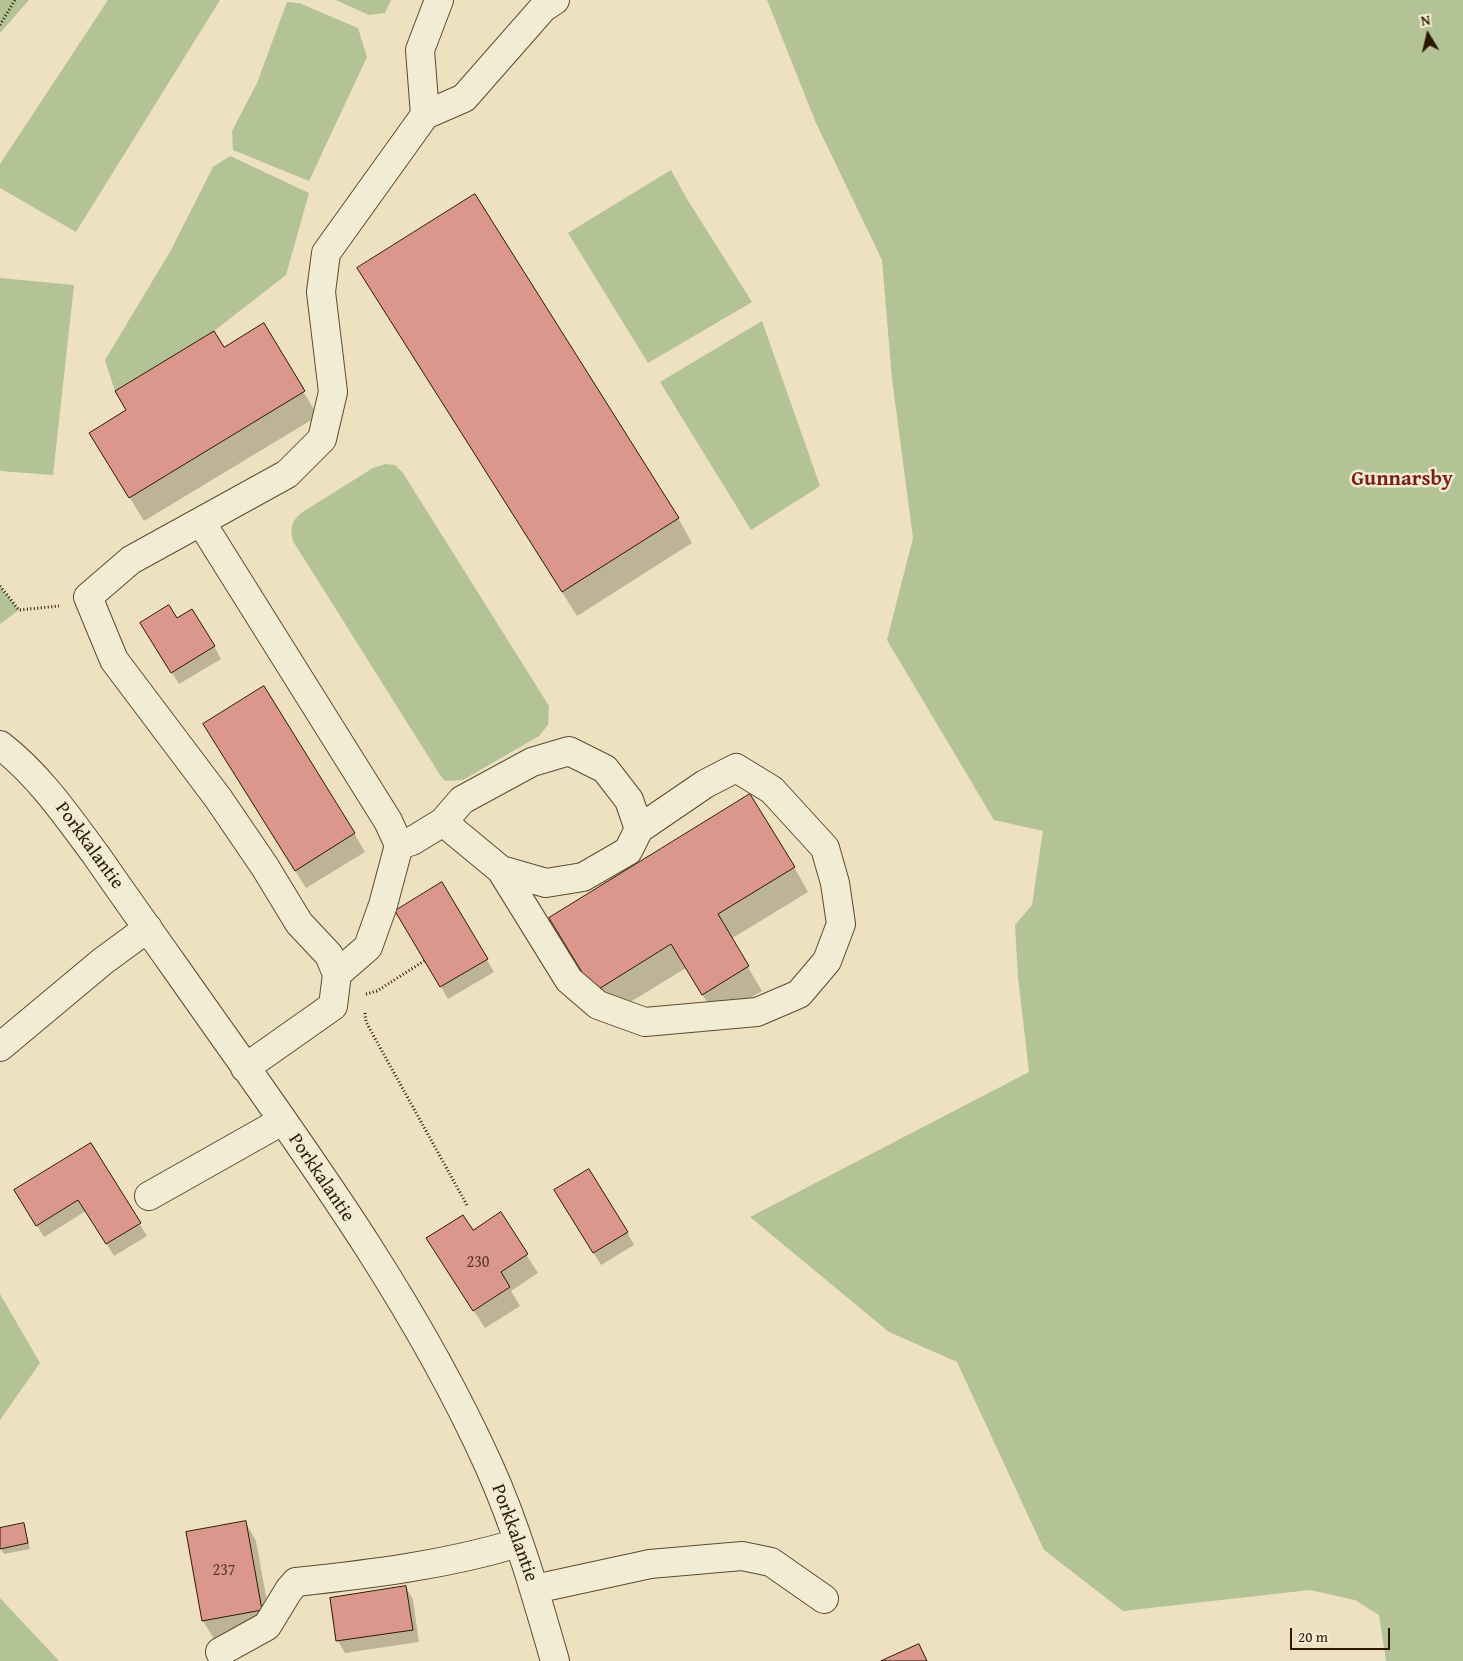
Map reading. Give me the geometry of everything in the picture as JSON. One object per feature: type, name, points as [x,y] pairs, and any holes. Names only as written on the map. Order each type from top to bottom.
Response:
[{"type":"street","points":[[425,115],[420,50],[439,0]]},
{"type":"street","points":[[245,1068],[333,1006],[338,974],[329,955],[298,923],[265,867],[218,798],[114,660],[88,597],[131,560],[287,474],[322,439],[333,392],[320,292],[326,254],[425,115],[464,98],[543,8],[555,0]]},
{"type":"street","points":[[201,522],[383,813],[399,845],[383,905],[368,947],[338,974]]},
{"type":"street","name":"Porkkalantie","points":[[0,745],[12,754],[58,803],[148,928],[339,1204],[420,1332],[489,1467],[534,1589],[555,1661]]},
{"type":"street","points":[[399,845],[412,841],[443,822],[462,800],[532,762],[569,751],[605,769],[629,800],[638,829]]},
{"type":"street","points":[[443,822],[500,870],[569,980],[598,1005],[645,1022],[693,1020],[756,1012],[799,994],[827,961],[841,924],[836,891],[825,848],[772,790],[736,768],[705,784],[638,829],[628,851],[583,877],[546,883],[500,870]]},
{"type":"street","points":[[0,1047],[102,961],[148,928]]},
{"type":"street","points":[[149,1196],[282,1121]]},
{"type":"street","points":[[220,1652],[267,1626],[296,1582],[384,1572],[482,1554],[518,1543]]},
{"type":"street","points":[[534,1589],[650,1564],[742,1556],[771,1562],[824,1599]]},
{"type":"path","points":[[0,24],[15,0]]},
{"type":"path","points":[[0,586],[19,610],[60,606],[88,597]]},
{"type":"path","points":[[377,991],[424,961]]},
{"type":"path","points":[[364,1004],[366,1022],[468,1207]]},
{"type":"green space","points":[[0,0],[29,0],[0,33]]},
{"type":"green space","points":[[108,0],[220,0],[76,232],[0,188],[0,164]]},
{"type":"green space","points":[[336,0],[391,0],[385,13],[369,15]]},
{"type":"green space","points":[[767,0],[1463,0],[1463,1661],[1386,1661],[1379,1615],[1355,1600],[1310,1590],[1123,1611],[1044,1550],[957,1362],[889,1332],[750,1217],[1029,1072],[1018,977],[1015,925],[1032,905],[1043,831],[994,820],[887,640],[913,538],[892,379],[882,260],[816,123]]},
{"type":"green space","points":[[287,2],[299,3],[358,28],[367,57],[309,181],[233,150],[232,131],[257,83]]},
{"type":"green space","points":[[230,156],[309,193],[286,275],[214,331],[115,391],[105,360],[171,250],[213,167]]},
{"type":"green space","points":[[671,170],[687,199],[752,302],[648,363],[568,233]]},
{"type":"green space","points":[[0,278],[74,285],[53,475],[0,471]]},
{"type":"green space","points":[[762,321],[820,486],[751,530],[660,382]]},
{"type":"green space","points":[[385,464],[395,465],[403,473],[549,706],[548,725],[539,736],[463,780],[445,781],[440,775],[293,541],[292,526],[295,519],[301,513],[373,468]]},
{"type":"green space","points":[[0,586],[19,610],[0,624]]},
{"type":"green space","points":[[0,1294],[40,1363],[0,1420]]},
{"type":"green space","points":[[0,1598],[59,1661],[0,1661]]},
{"type":"building","points":[[475,194],[679,518],[562,592],[357,268]]},
{"type":"building","points":[[264,323],[305,391],[129,498],[89,433],[126,410],[115,391],[214,331],[224,347]]},
{"type":"building","points":[[169,605],[177,618],[192,609],[215,646],[171,673],[140,623]]},
{"type":"building","points":[[264,686],[355,833],[295,871],[203,724]]},
{"type":"building","points":[[750,794],[795,867],[718,914],[749,966],[702,995],[671,944],[594,992],[549,918]]},
{"type":"building","points":[[442,882],[488,959],[440,987],[395,911]]},
{"type":"building","points":[[91,1143],[141,1223],[106,1244],[78,1200],[36,1226],[14,1190]]},
{"type":"building","points":[[589,1169],[628,1232],[593,1253],[554,1190]]},
{"type":"building","points":[[501,1212],[528,1254],[501,1272],[510,1287],[473,1311],[426,1238],[463,1215],[473,1230]]},
{"type":"building","points":[[246,1521],[262,1610],[202,1621],[186,1532]]},
{"type":"building","points":[[24,1523],[28,1543],[0,1549],[0,1528]]},
{"type":"building","points":[[406,1586],[413,1630],[336,1641],[330,1598]]},
{"type":"building","points":[[919,1644],[927,1661],[881,1661]]},
{"type":"district","name":"Gunnarsby","points":[[1402,480]]}]
